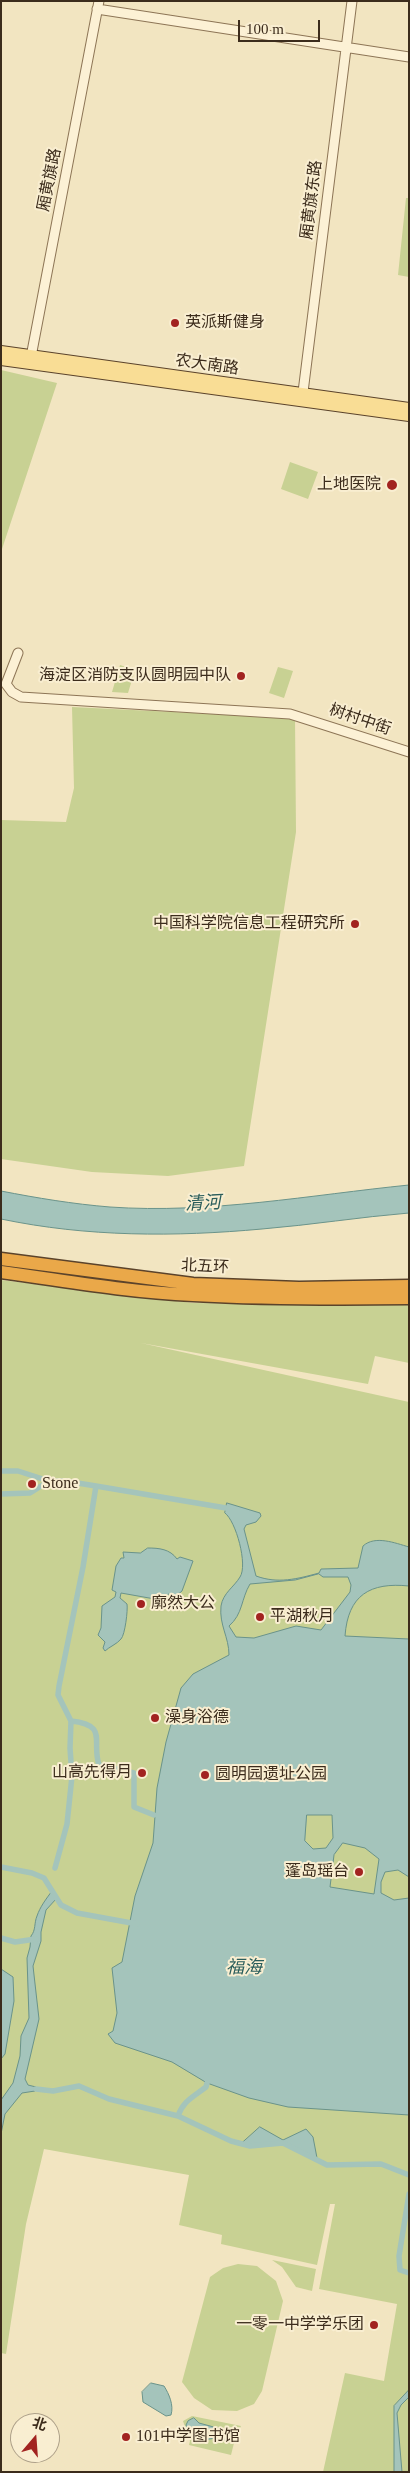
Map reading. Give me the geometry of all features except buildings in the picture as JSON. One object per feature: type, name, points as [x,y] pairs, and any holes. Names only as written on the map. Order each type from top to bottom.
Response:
[{"type":"highway","name":"北五环","points":[[1,1259],[193,1284],[300,1288],[409,1286]]},
{"type":"highway","name":"北五环","points":[[1,1272],[110,1287],[191,1295],[300,1299],[409,1298]]},
{"type":"main road","name":"农大南路","points":[[1,352],[31,360],[302,398],[409,416]]},
{"type":"main road","name":"农大南路","points":[[1,360],[31,360]]},
{"type":"main road","name":"农大南路","points":[[302,398],[409,408]]},
{"type":"street","name":"厢黄旗东路","points":[[302,398],[352,1]]},
{"type":"street","points":[[98,5],[409,57]]},
{"type":"street","name":"厢黄旗路","points":[[31,360],[98,5]]},
{"type":"street","name":"树村中街","points":[[18,653],[6,684],[12,692],[21,697],[302,716],[409,752]]},
{"type":"green space","points":[[406,198],[409,198],[409,277],[398,275]]},
{"type":"green space","points":[[1,370],[57,383],[1,552]]},
{"type":"green space","points":[[290,462],[318,472],[308,499],[281,489]]},
{"type":"green space","points":[[120,665],[135,670],[128,693],[112,692]]},
{"type":"green space","points":[[278,667],[293,671],[284,698],[269,693]]},
{"type":"green space","points":[[72,707],[295,718],[296,832],[244,1166],[168,1176],[92,1172],[1,1159],[1,820],[66,822],[74,788]]},
{"type":"green space","name":"圆明园遗址公园","points":[[1,1280],[193,1303],[409,1305],[409,1363],[375,1356],[368,1384],[141,1343],[409,1402],[409,2472],[323,2472],[345,2373],[384,2381],[397,2304],[319,2289],[335,2204],[330,2204],[317,2265],[221,2244],[222,2235],[179,2225],[189,2175],[44,2149],[26,2224],[6,2354],[1,2353]]},
{"type":"green space","points":[[272,2260],[316,2269],[312,2291],[296,2287],[282,2267]]},
{"type":"green space","points":[[238,2264],[257,2266],[276,2281],[283,2301],[262,2391],[254,2404],[237,2411],[212,2410],[194,2398],[182,2382],[210,2277],[223,2268]]},
{"type":"green space","points":[[192,2416],[241,2426],[231,2455],[189,2445],[190,2441],[183,2421]]},
{"type":"water","points":[[409,1185],[409,1213],[229,1232],[131,1234],[66,1229],[1,1219],[1,1191],[110,1207],[185,1208],[222,1206]]},
{"type":"water","name":"福海","points":[[227,1503],[260,1513],[261,1516],[256,1522],[246,1525],[244,1529],[256,1576],[272,1580],[288,1580],[303,1577],[319,1573],[321,1569],[358,1568],[363,1546],[373,1541],[391,1542],[409,1547],[409,1586],[383,1586],[372,1589],[364,1594],[356,1601],[351,1610],[345,1636],[409,1639],[409,1877],[398,1870],[385,1872],[381,1882],[381,1893],[394,1900],[409,1898],[409,2115],[288,2107],[249,2098],[207,2083],[172,2062],[115,2043],[108,2034],[113,2031],[117,2013],[112,1968],[122,1962],[135,1896],[153,1843],[157,1788],[166,1742],[181,1688],[193,1674],[229,1655],[221,1619],[221,1606],[226,1594],[240,1577],[243,1563],[237,1534],[225,1513]],"holes":[[[319,1574],[323,1577],[348,1577],[351,1585],[350,1592],[321,1630],[296,1626],[254,1638],[236,1637],[229,1626],[237,1616],[250,1584],[295,1580]],[[307,1815],[332,1815],[333,1838],[326,1848],[313,1849],[305,1841]],[[343,1843],[365,1848],[379,1859],[374,1894],[330,1887],[334,1855]]]},
{"type":"water","points":[[148,1548],[164,1550],[171,1553],[177,1559],[180,1557],[193,1561],[182,1591],[176,1596],[168,1594],[166,1601],[121,1593],[120,1598],[127,1604],[124,1633],[119,1641],[105,1651],[103,1648],[105,1642],[98,1635],[101,1628],[102,1606],[115,1597],[116,1592],[112,1590],[116,1566],[121,1558],[124,1558],[123,1552],[140,1553]]},
{"type":"water","points":[[52,1891],[56,1899],[46,1910],[41,1941],[33,1966],[39,2019],[25,2079],[28,2085],[36,2087],[35,2091],[22,2093],[5,2114],[1,2134],[1,2100],[13,2083],[20,2056],[21,2036],[29,2018],[27,1958],[31,1936],[40,1909]]},
{"type":"water","points":[[1,1969],[13,1977],[14,2001],[5,2054],[1,2059]]},
{"type":"water","points":[[260,2127],[283,2140],[306,2129],[313,2137],[316,2160],[283,2143],[250,2146],[241,2144]]},
{"type":"water","points":[[151,2383],[164,2386],[171,2404],[171,2415],[166,2416],[143,2402],[142,2392]]},
{"type":"water","points":[[409,2390],[409,2397],[401,2405],[397,2413],[402,2472],[394,2472],[394,2406]]},
{"type":"water","points":[[194,2418],[199,2423],[221,2429],[227,2438],[224,2441],[216,2438],[203,2440],[190,2436],[186,2425],[188,2421]]},
{"type":"waterway","points":[[1,1471],[18,1471],[49,1481]]},
{"type":"waterway","points":[[1,1494],[30,1493],[49,1481],[65,1481],[96,1486]]},
{"type":"waterway","points":[[55,1868],[67,1824],[72,1776],[71,1721],[58,1695],[83,1567],[96,1486],[226,1508]]},
{"type":"waterway","points":[[71,1721],[83,1723],[94,1730],[99,1765],[134,1773],[134,1807],[154,1815]]},
{"type":"waterway","points":[[1,1867],[32,1873],[44,1878],[61,1905],[77,1913],[137,1924]]},
{"type":"waterway","points":[[1,1938],[15,1942],[36,1939]]},
{"type":"waterway","points":[[178,2116],[186,2103],[206,2087],[207,2083]]},
{"type":"waterway","points":[[36,2089],[53,2091],[79,2086],[109,2099],[178,2116],[231,2141],[250,2146],[283,2143],[327,2165],[381,2164],[409,2175]]},
{"type":"waterway","points":[[409,2194],[399,2256],[400,2270],[409,2273]]},
{"type":"place","name":"英派斯健身","points":[[175,323]]},
{"type":"place","name":"上地医院","points":[[392,485]]},
{"type":"place","name":"海淀区消防支队圆明园中队","points":[[241,676]]},
{"type":"place","name":"中国科学院信息工程研究所","points":[[355,924]]},
{"type":"place","name":"Stone","points":[[32,1484]]},
{"type":"place","name":"廓然大公","points":[[141,1604]]},
{"type":"place","name":"平湖秋月","points":[[260,1617]]},
{"type":"place","name":"澡身浴德","points":[[155,1718]]},
{"type":"place","name":"山高先得月","points":[[142,1773]]},
{"type":"place","name":"圆明园遗址公园","points":[[205,1775]]},
{"type":"place","name":"蓬岛瑶台","points":[[359,1872]]},
{"type":"place","name":"一零一中学学乐团","points":[[374,2325]]},
{"type":"place","name":"101中学图书馆","points":[[126,2437]]},
{"type":"water label","name":"清河","points":[[203,1204]]}]
